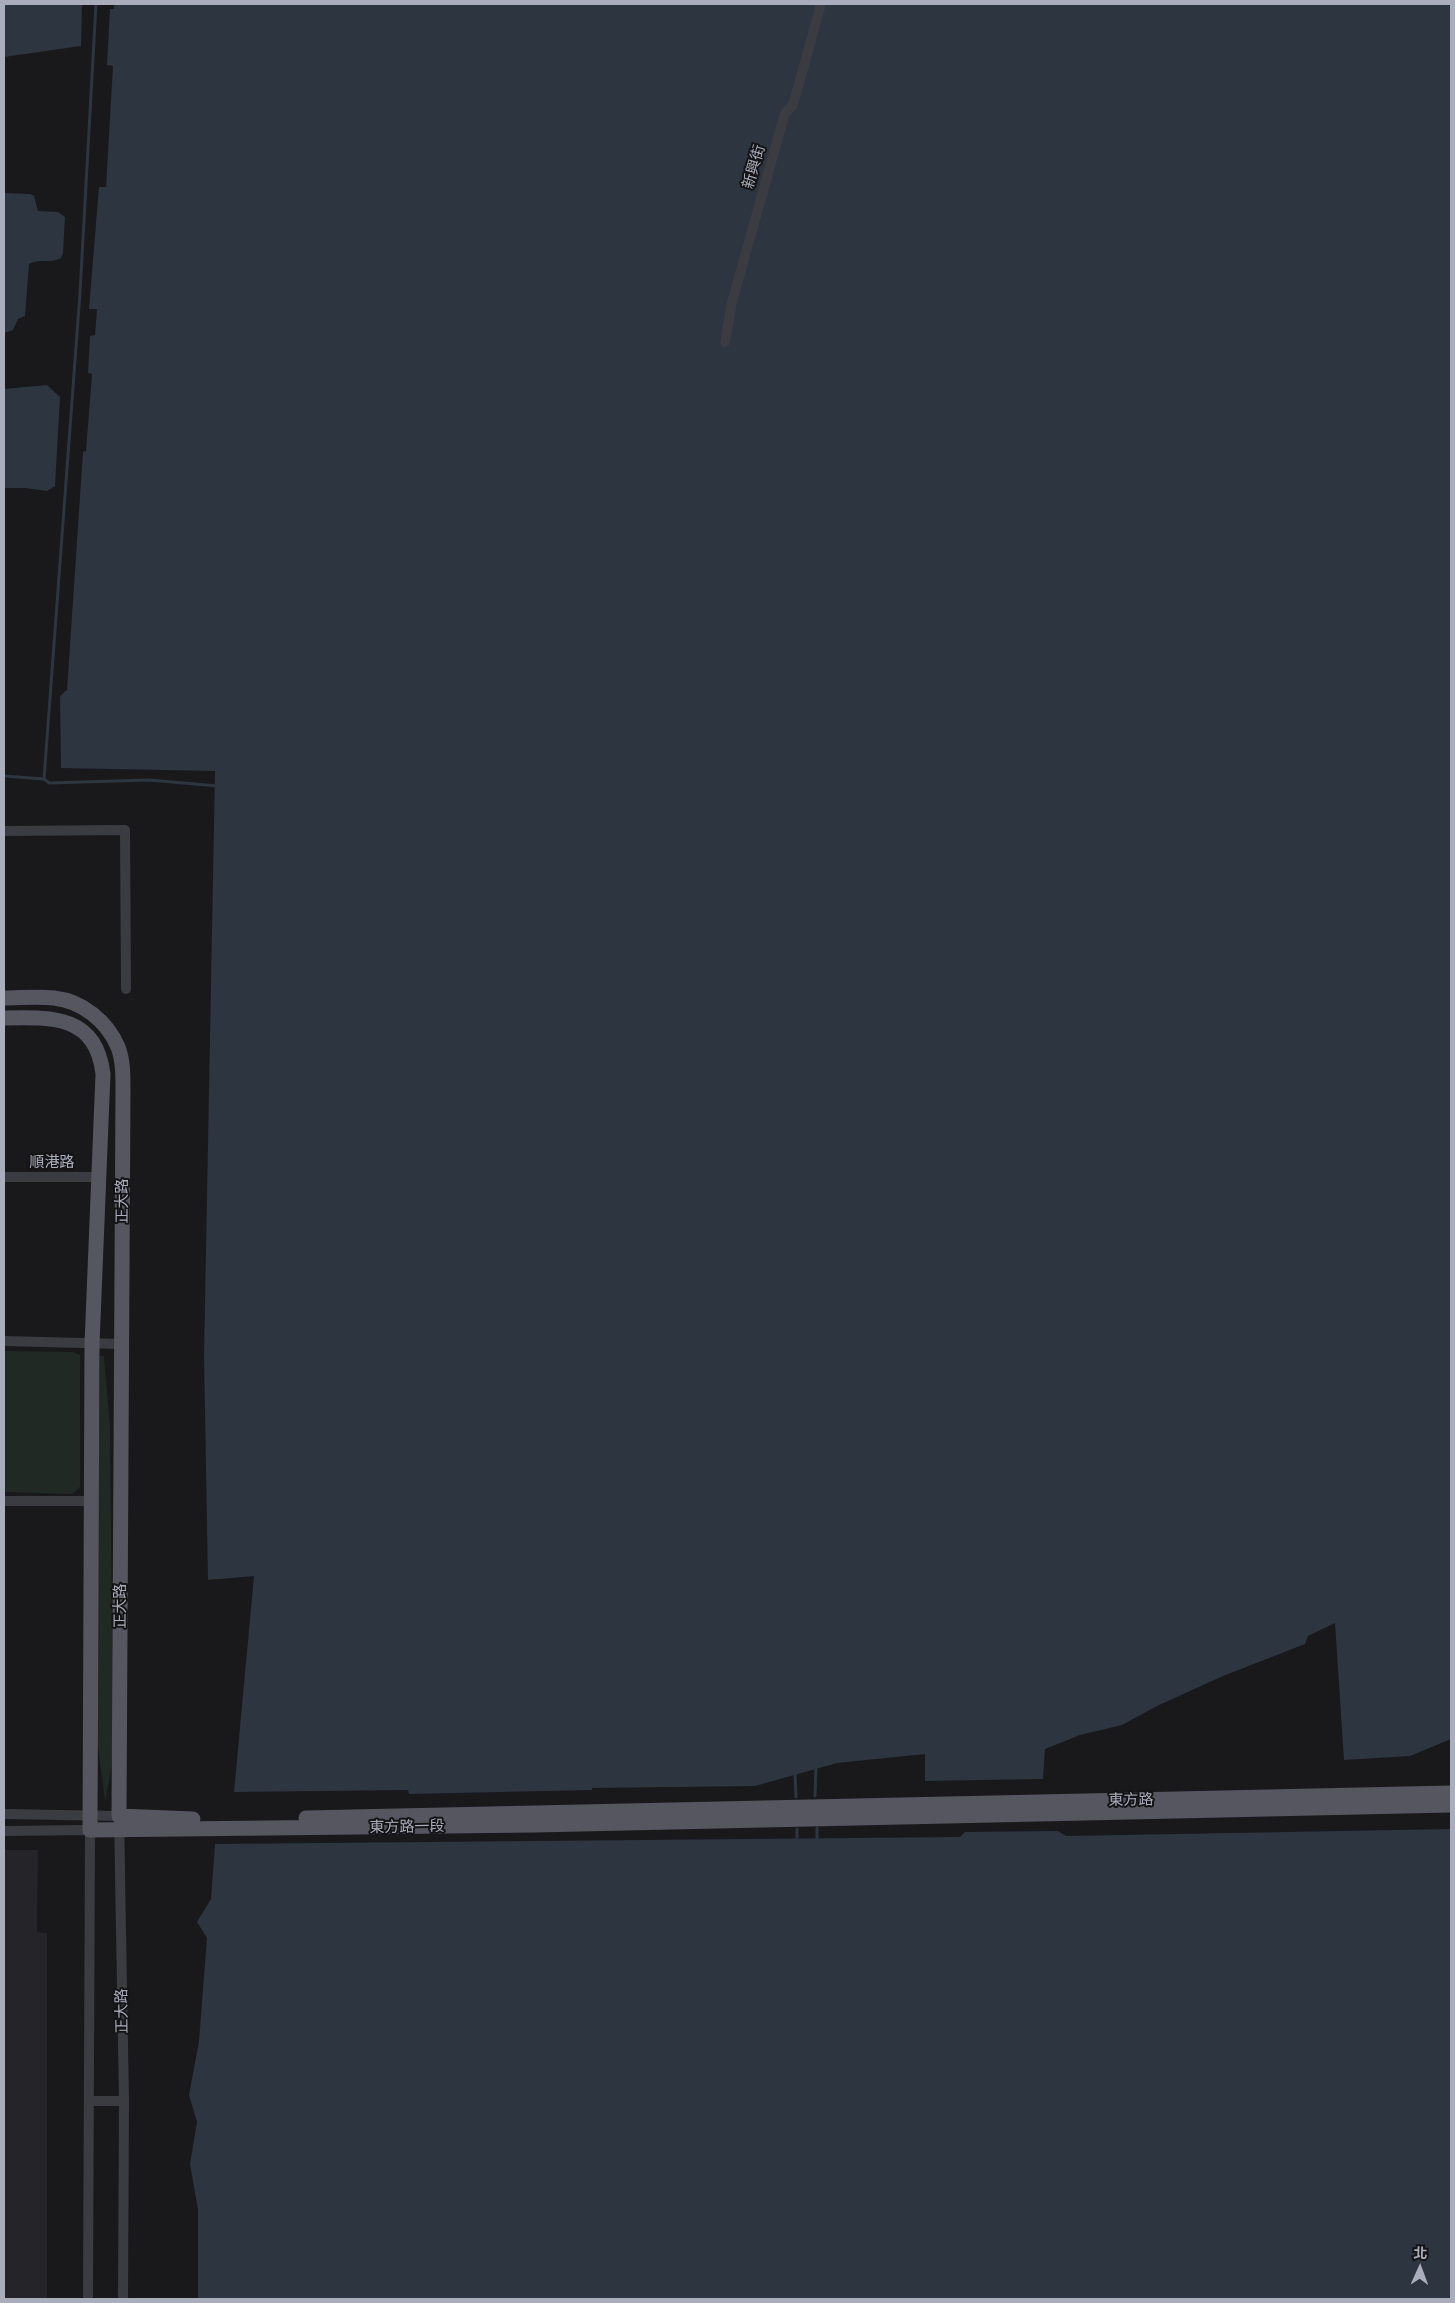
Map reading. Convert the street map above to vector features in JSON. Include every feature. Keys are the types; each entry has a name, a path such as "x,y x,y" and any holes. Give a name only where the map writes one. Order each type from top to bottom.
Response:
{"main road":[{"name":"正大路","path":"4,998 55,998 75,1004 96,1016 109,1031 119,1048 123,1089 119,1822"},
{"name":"正大路","path":"4,1018 62,1021 80,1029 94,1042 100,1056 103,1074 92,1344 90,1830"},
{"name":"東方路","path":"811,1813 1451,1793"},
{"name":"東方路","path":"811,1813 1451,1805"},
{"name":"東方路一段","path":"90,1830 119,1822 197,1819 811,1813"}],"street":[{"name":"新興街","path":"725,342 732,302 782,123 785,113 793,105 821,4"},
{"path":"4,831 125,830 126,989"},
{"name":"順港路","path":"4,1177 99,1177"},
{"path":"4,1341 122,1344"},
{"path":"4,1501 92,1501"},
{"name":"東方路一段","path":"4,1814 90,1815 119,1822"},
{"name":"正大路","path":"119,1822 124,2101 123,2299"},
{"name":"東方路一段","path":"4,1831 90,1830"},
{"name":"正大路","path":"88,2299 90,1830"},
{"path":"89,2101 124,2101"}],"shaded area":[{"path":"4,4 82,4 81,46 4,57"},
{"path":"114,4 1451,4 1451,1739 1410,1756 1344,1760 1335,1623 1308,1636 1305,1644 1223,1676 1157,1706 1122,1725 1080,1735 1045,1749 1043,1779 925,1781 925,1754 837,1763 755,1786 592,1788 592,1790 409,1794 408,1790 234,1792 254,1576 208,1580 204,1356 215,771 61,768 60,696 67,690 83,452 86,451 92,374 88,373 90,336 95,335 97,309 89,309 99,187 106,187 113,66 107,65 110,9 114,9"},
{"path":"4,193 30,194 34,196 38,211 58,212 65,217 63,253 61,258 29,264 25,316 18,319 13,330 4,333"},
{"path":"47,385 60,397 55,486 47,491 4,488 4,389"},
{"path":"4,1351 73,1352 80,1355 80,1487 72,1494 4,1492"},
{"path":"100,1356 104,1356 110,1427 113,1739 111,1771 105,1801 96,1731"},
{"path":"1451,1829 1451,2299 198,2299 198,2210 190,2164 197,2122 189,2095 199,2041 207,1938 197,1922 211,1899 215,1844 960,1837 965,1832 1058,1831 1066,1836"},
{"path":"4,1850 38,1850 37,1932 47,1933 47,2299 4,2299"}],"waterway":[{"path":"44,779 80,293 96,4"},
{"path":"4,776 44,779 49,783 149,780 218,786"},
{"path":"815,1796 816,1765"},
{"path":"795,1771 796,1797"},
{"path":"817,1828 817,1840"},
{"path":"797,1829 797,1841"}]}
